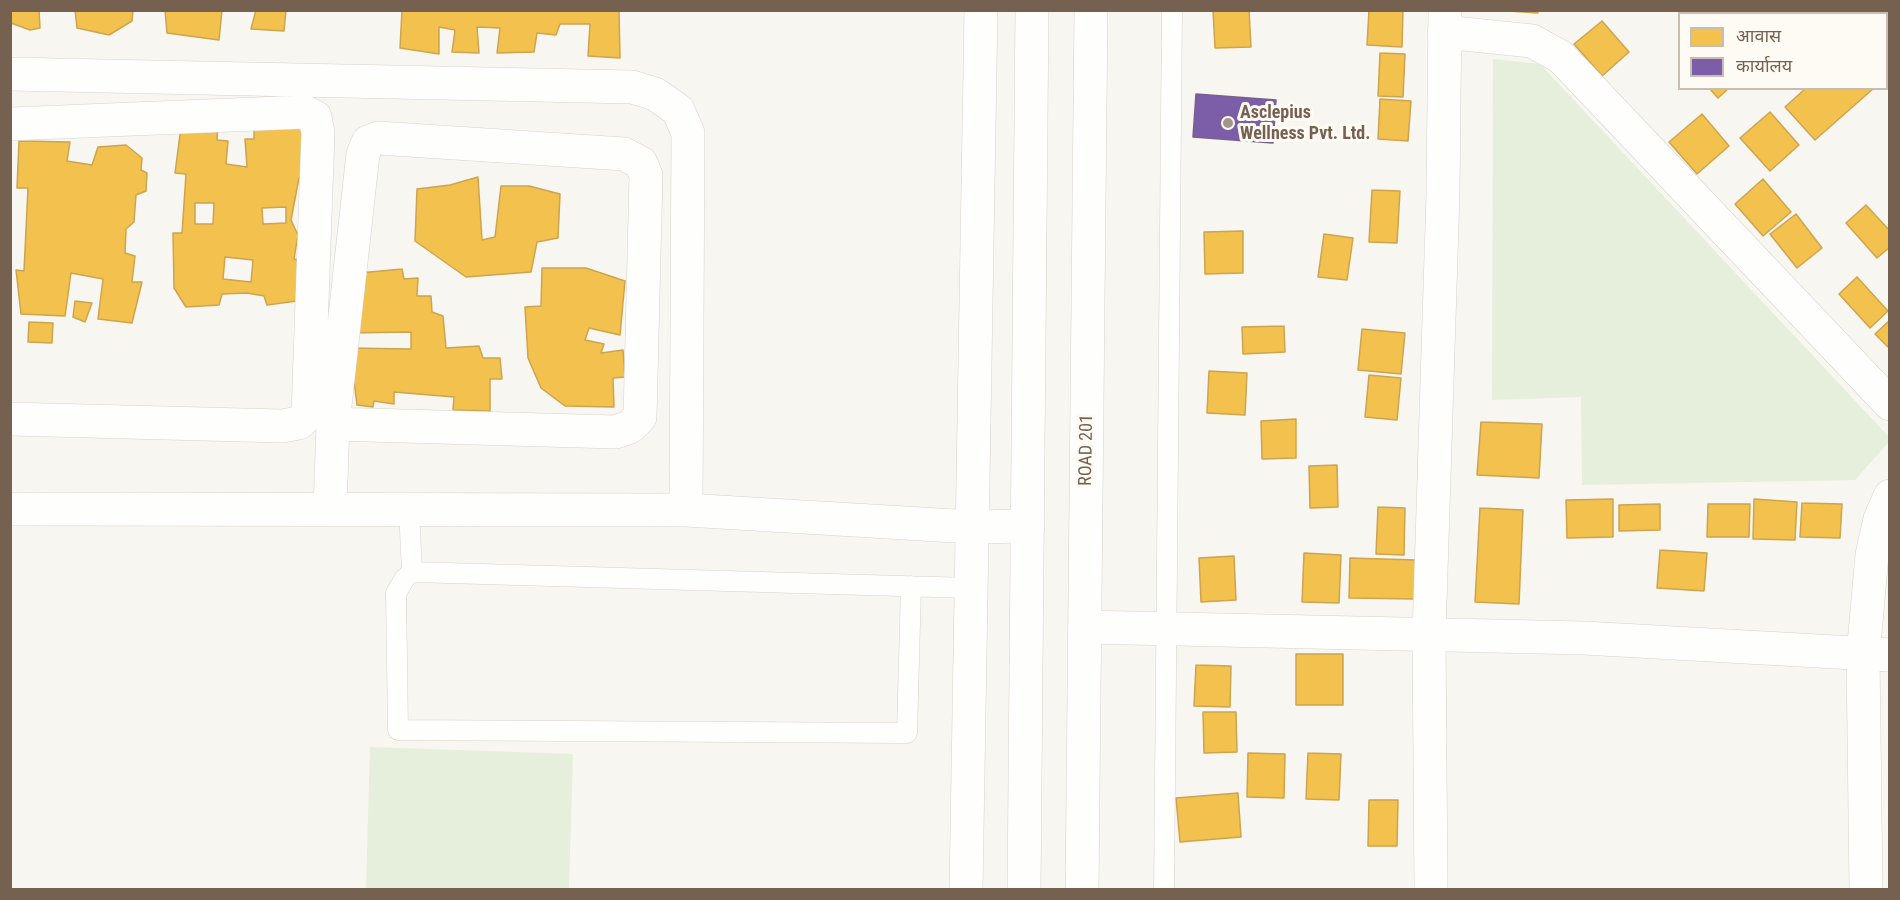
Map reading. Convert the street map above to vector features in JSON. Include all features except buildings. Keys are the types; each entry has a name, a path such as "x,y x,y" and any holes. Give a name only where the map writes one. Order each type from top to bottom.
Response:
{"street":[{"path":"966,890 981,10"},
{"path":"1024,890 1032,10"},
{"name":"ROAD 201","path":"1082,890 1091,10"},
{"path":"1431,890 1429,634 1443,193 1445,21 1532,41 1561,57 1890,404"},
{"path":"10,74 632,87 655,94 678,110 688,133 686,510"},
{"path":"10,124 305,112 315,117 318,133 308,414 299,423 270,425 10,419"},
{"path":"330,509 333,424 363,154 368,142 378,138 624,154 640,163 646,176 640,417 630,427 615,432 333,424"},
{"path":"1866,890 1876,655 1872,555 1880,519 1890,496"},
{"path":"10,509 686,510 972,527 1028,526"},
{"path":"1085,627 1584,638 1876,655"}],"lane":[{"path":"1164,890 1172,10"},
{"path":"409,509 412,572"},
{"path":"911,586 907,733 398,730 396,593 405,578 412,572 911,586 971,588"}],"green space":[{"path":"1493,59 1540,64 1889,437 1889,442 1855,480 1582,485 1581,397 1492,400"},
{"path":"370,747 573,754 569,889 366,889"}],"place":[{"name":"Asclepius Wellness Pvt. Ltd.","path":"1228,123"}]}
